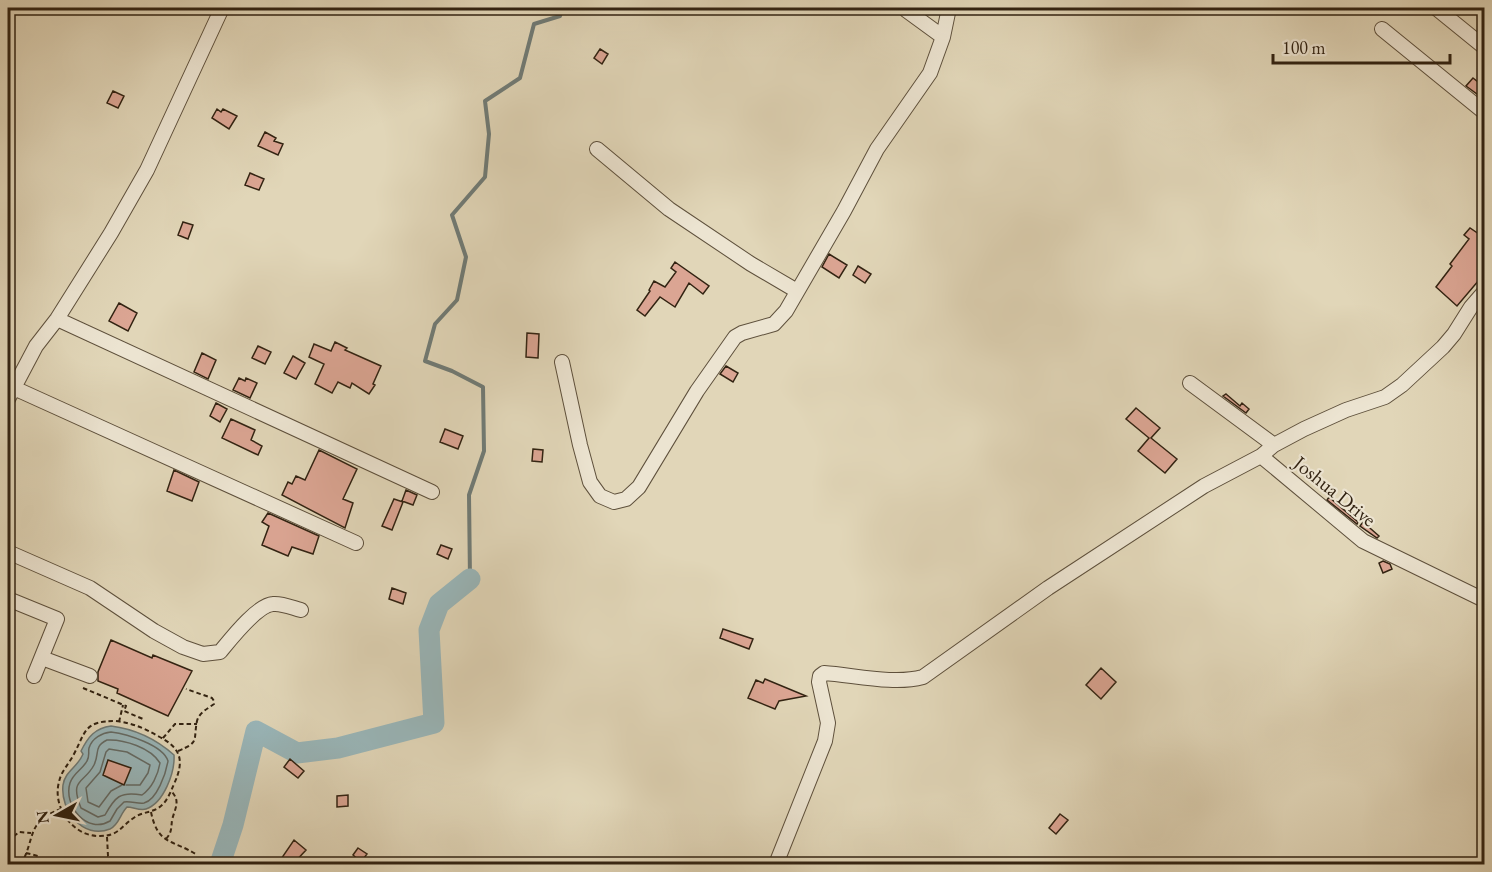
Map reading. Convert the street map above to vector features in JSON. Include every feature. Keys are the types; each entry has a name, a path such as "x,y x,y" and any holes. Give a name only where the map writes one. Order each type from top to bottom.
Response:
{"street":[{"path":"222,8 147,170 111,234 57,319 36,346 11,394 356,543"},
{"path":"562,362 590,482 600,496 606,500 614,502 626,499 639,487 698,391 735,338 742,333 774,324 786,311 844,212 877,149 930,73 944,37 949,8"},
{"path":"1436,8 1485,46"},
{"path":"906,10 944,37"},
{"path":"1382,29 1485,112"},
{"path":"597,148 669,209 751,264 797,291"},
{"path":"776,864 825,741 828,723 820,676 824,673 882,679 915,679 923,676 1102,552 1204,486 1261,456 1274,445 1346,410 1385,397 1402,385 1443,347 1471,307 1485,292"},
{"path":"57,319 432,492"},
{"path":"1190,383 1274,445"},
{"name":"Joshua Drive","path":"1261,456 1363,541 1485,600"},
{"path":"8,552 90,588 154,631 183,647 203,654 220,652 239,630 266,606 274,604 301,610"},
{"path":"8,599 57,619 34,676"},
{"path":"42,658 86,675"}],"path":[{"path":"86,675 78,686 126,706 124,711 143,719"},
{"path":"178,751 194,742 197,720 202,712 214,704 212,698 186,688"},
{"path":"119,722 123,705"},
{"path":"98,722 119,722 142,727 172,744 178,751 179,770 162,806 136,816 117,833 92,835 72,824 61,809 57,791 59,782 81,735 98,722"},
{"path":"163,738 175,724 197,724"},
{"path":"166,839 171,833 177,805 171,791"},
{"path":"21,864 31,833 37,824 61,809"},
{"path":"151,812 158,833 197,855"},
{"path":"8,841 19,832 31,833"},
{"path":"107,835 108,856 114,864"},
{"path":"26,853 38,856"},
{"path":"96,862 105,864 111,861"}],"water":[{"path":"111,726 137,732 160,744 174,755 173,770 163,794 152,806 146,809 127,807 110,829 91,830 82,827 69,813 63,795 63,785 66,776 81,758 83,754 81,751 89,737 96,731"}],"building":[{"path":"600,49 608,54 602,64 594,58"},
{"path":"1473,78 1483,86 1477,94 1466,86"},
{"path":"113,91 124,96 118,108 107,103"},
{"path":"217,109 221,112 223,109 237,116 229,129 212,118"},
{"path":"265,132 276,138 274,141 283,144 278,155 258,146"},
{"path":"250,173 264,179 259,190 245,185"},
{"path":"183,222 193,225 188,239 178,235"},
{"path":"1485,227 1485,273 1457,306 1436,287 1469,239 1464,235 1470,228 1479,234"},
{"path":"829,254 847,265 839,278 822,267"},
{"path":"675,262 709,286 703,294 689,283 675,307 660,297 645,316 637,310 654,281 665,287 676,272 671,268"},
{"path":"858,266 871,274 865,283 853,275"},
{"path":"119,303 137,313 128,331 109,321"},
{"path":"527,333 539,334 538,358 526,357"},
{"path":"335,342 347,348 345,350 381,366 373,384 375,385 369,394 352,383 350,388 338,382 332,393 315,384 324,364 309,357 314,344 331,351"},
{"path":"258,346 271,352 265,364 252,358"},
{"path":"202,353 216,360 208,379 194,372"},
{"path":"293,356 305,363 296,379 284,373"},
{"path":"726,366 738,373 733,382 720,374"},
{"path":"239,378 245,381 246,378 257,383 250,398 233,390"},
{"path":"1226,394 1240,406 1242,403 1249,409 1246,413 1223,396"},
{"path":"216,403 227,409 220,422 210,416"},
{"path":"1136,408 1160,428 1151,438 1177,459 1165,473 1138,451 1149,438 1126,419"},
{"path":"231,419 255,430 251,440 262,446 258,455 222,438"},
{"path":"445,429 463,436 458,449 440,442"},
{"path":"533,449 543,450 542,462 532,461"},
{"path":"319,450 357,469 343,499 353,503 345,528 282,495 288,482 292,484 296,476 305,480"},
{"path":"174,470 199,482 192,501 167,491"},
{"path":"406,490 417,495 413,505 402,501"},
{"path":"1329,497 1358,522 1357,524 1327,500"},
{"path":"394,499 403,502 392,530 382,526"},
{"path":"268,513 319,536 313,554 292,547 288,556 262,545 269,526 262,522"},
{"path":"1363,522 1379,536 1377,538 1360,526"},
{"path":"441,545 452,549 448,559 437,554"},
{"path":"1383,561 1390,564 1392,569 1383,573 1379,563"},
{"path":"392,588 406,593 403,604 389,599"},
{"path":"723,629 753,639 749,649 720,638"},
{"path":"111,640 152,658 153,655 192,671 168,716 117,693 118,689 98,681 98,672"},
{"path":"1101,668 1116,682 1101,699 1086,685"},
{"path":"765,679 806,696 779,701 775,709 748,698 756,680 763,683"},
{"path":"290,759 304,771 298,778 284,767"},
{"path":"108,760 131,768 124,785 103,775"},
{"path":"348,795 348,806 337,807 337,796"},
{"path":"1060,814 1068,820 1056,834 1049,828"},
{"path":"294,840 306,850 293,864 287,864 281,859"},
{"path":"358,848 367,854 361,862 353,855"}],"waterway":[{"path":"470,579 469,495 484,451 483,387 452,371 425,361 435,324 457,300 466,257 452,215 485,177 489,134 485,101 520,78 534,24 560,16 562,8"},
{"path":"220,864 233,825 256,731 297,753 338,748 434,723 429,630 439,604 470,579"}]}
